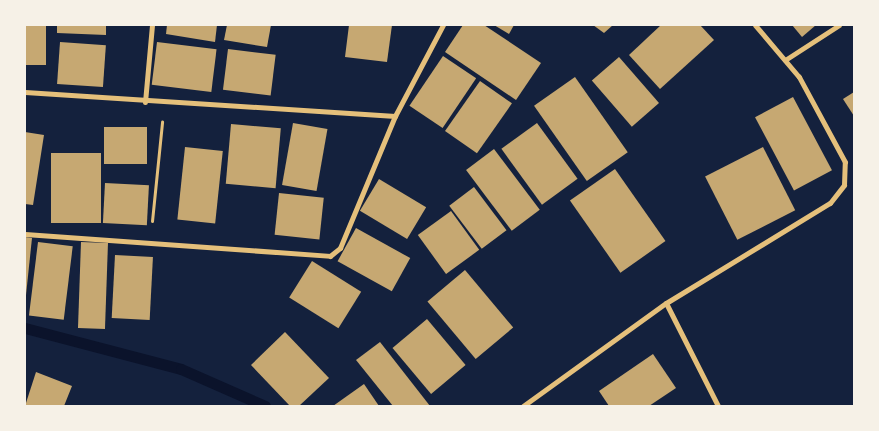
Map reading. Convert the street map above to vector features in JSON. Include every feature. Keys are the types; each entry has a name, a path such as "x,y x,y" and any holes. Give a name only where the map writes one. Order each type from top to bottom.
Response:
{"street":[{"path":"145,102 152,25"},
{"path":"25,234 330,256 340,248 395,116 443,25"},
{"path":"523,406 666,303 830,203 844,185 845,162 785,60 755,25"},
{"path":"785,60 839,25"},
{"path":"25,92 164,104 395,116"},
{"path":"666,303 718,406"}],"path":[{"path":"149,243 164,104"}],"building":[{"path":"25,25 46,25 46,65 25,65"},
{"path":"57,25 106,25 106,35 57,33"},
{"path":"167,25 217,25 215,42 166,34"},
{"path":"227,25 271,25 267,47 224,40"},
{"path":"349,25 392,25 387,62 345,57"},
{"path":"463,25 484,25 541,63 516,100 445,52"},
{"path":"494,25 514,25 509,34"},
{"path":"593,25 613,25 604,33"},
{"path":"661,25 700,25 714,40 660,89 629,55"},
{"path":"792,25 816,25 802,37"},
{"path":"60,42 106,45 103,87 57,84"},
{"path":"157,42 217,49 211,92 152,85"},
{"path":"228,49 276,55 271,96 223,90"},
{"path":"443,56 476,78 443,128 409,106"},
{"path":"619,57 659,103 632,127 592,81"},
{"path":"575,77 628,152 587,181 534,106"},
{"path":"480,81 512,103 477,153 445,131"},
{"path":"854,92 854,116 843,99"},
{"path":"793,97 832,170 794,190 755,117"},
{"path":"293,123 327,129 317,191 282,185"},
{"path":"537,123 578,179 542,205 501,149"},
{"path":"231,124 281,128 276,188 226,184"},
{"path":"104,127 147,127 147,164 104,164"},
{"path":"25,132 44,135 33,205 25,204"},
{"path":"185,147 223,151 215,224 177,220"},
{"path":"763,147 795,210 737,240 705,177"},
{"path":"494,149 540,210 512,231 466,170"},
{"path":"51,153 101,153 101,223 51,223"},
{"path":"615,169 665,241 620,273 570,201"},
{"path":"379,179 426,207 407,239 360,211"},
{"path":"105,183 149,185 147,225 103,223"},
{"path":"474,187 506,230 482,249 449,206"},
{"path":"279,193 324,198 319,239 275,235"},
{"path":"451,211 479,250 446,274 418,235"},
{"path":"356,228 410,258 392,291 338,261"},
{"path":"25,237 32,238 26,295 25,295"},
{"path":"38,242 73,246 64,320 29,315"},
{"path":"81,242 108,243 105,329 78,328"},
{"path":"115,255 153,257 150,320 112,318"},
{"path":"312,261 361,292 338,328 289,297"},
{"path":"465,270 513,327 476,359 427,301"},
{"path":"427,319 466,365 431,394 393,348"},
{"path":"285,332 329,378 299,406 290,406 251,365"},
{"path":"380,342 430,406 393,406 356,360"},
{"path":"653,354 676,388 649,406 609,406 599,391"},
{"path":"36,372 72,386 64,406 25,406"},
{"path":"364,384 379,406 333,406"}],"waterway":[{"path":"25,328 181,369 265,406"}]}
